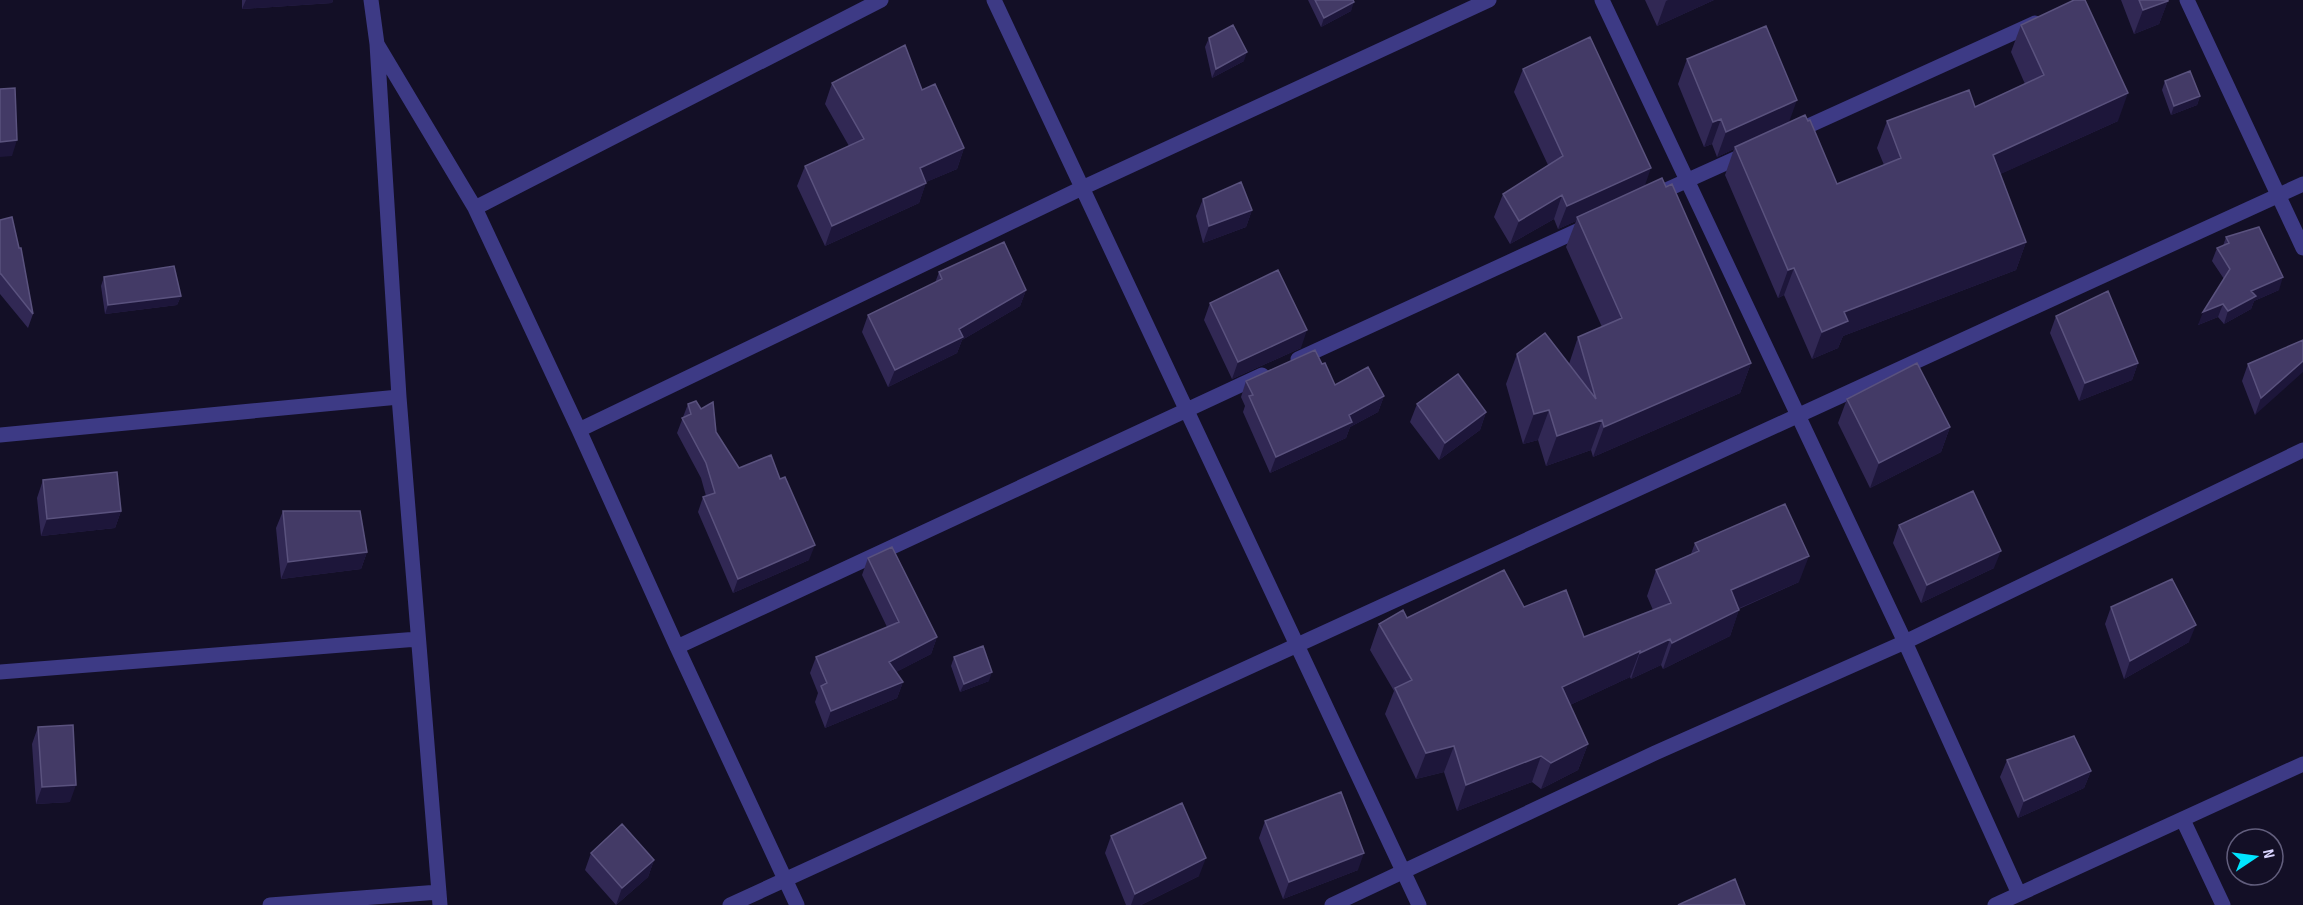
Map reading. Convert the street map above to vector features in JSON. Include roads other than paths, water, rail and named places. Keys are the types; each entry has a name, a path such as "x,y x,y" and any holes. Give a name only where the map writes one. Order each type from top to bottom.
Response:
{"street":[{"path":"270,905 439,898 399,397 377,44 371,0"},
{"path":"475,208 881,0"},
{"path":"994,0 1419,905"},
{"path":"579,430 1082,188 1489,0"},
{"path":"1602,0 1905,642 2019,894"},
{"path":"2187,0 2303,248"},
{"path":"1785,136 2044,20"},
{"path":"377,44 475,208 797,905"},
{"path":"1644,200 1763,146"},
{"path":"730,905 2303,183"},
{"path":"677,647 1600,220"},
{"path":"0,435 399,397"},
{"path":"1332,905 1655,753 1905,642 2303,450"},
{"path":"0,672 418,639"},
{"path":"1995,905 2303,764"},
{"path":"2183,820 2223,905"}]}
